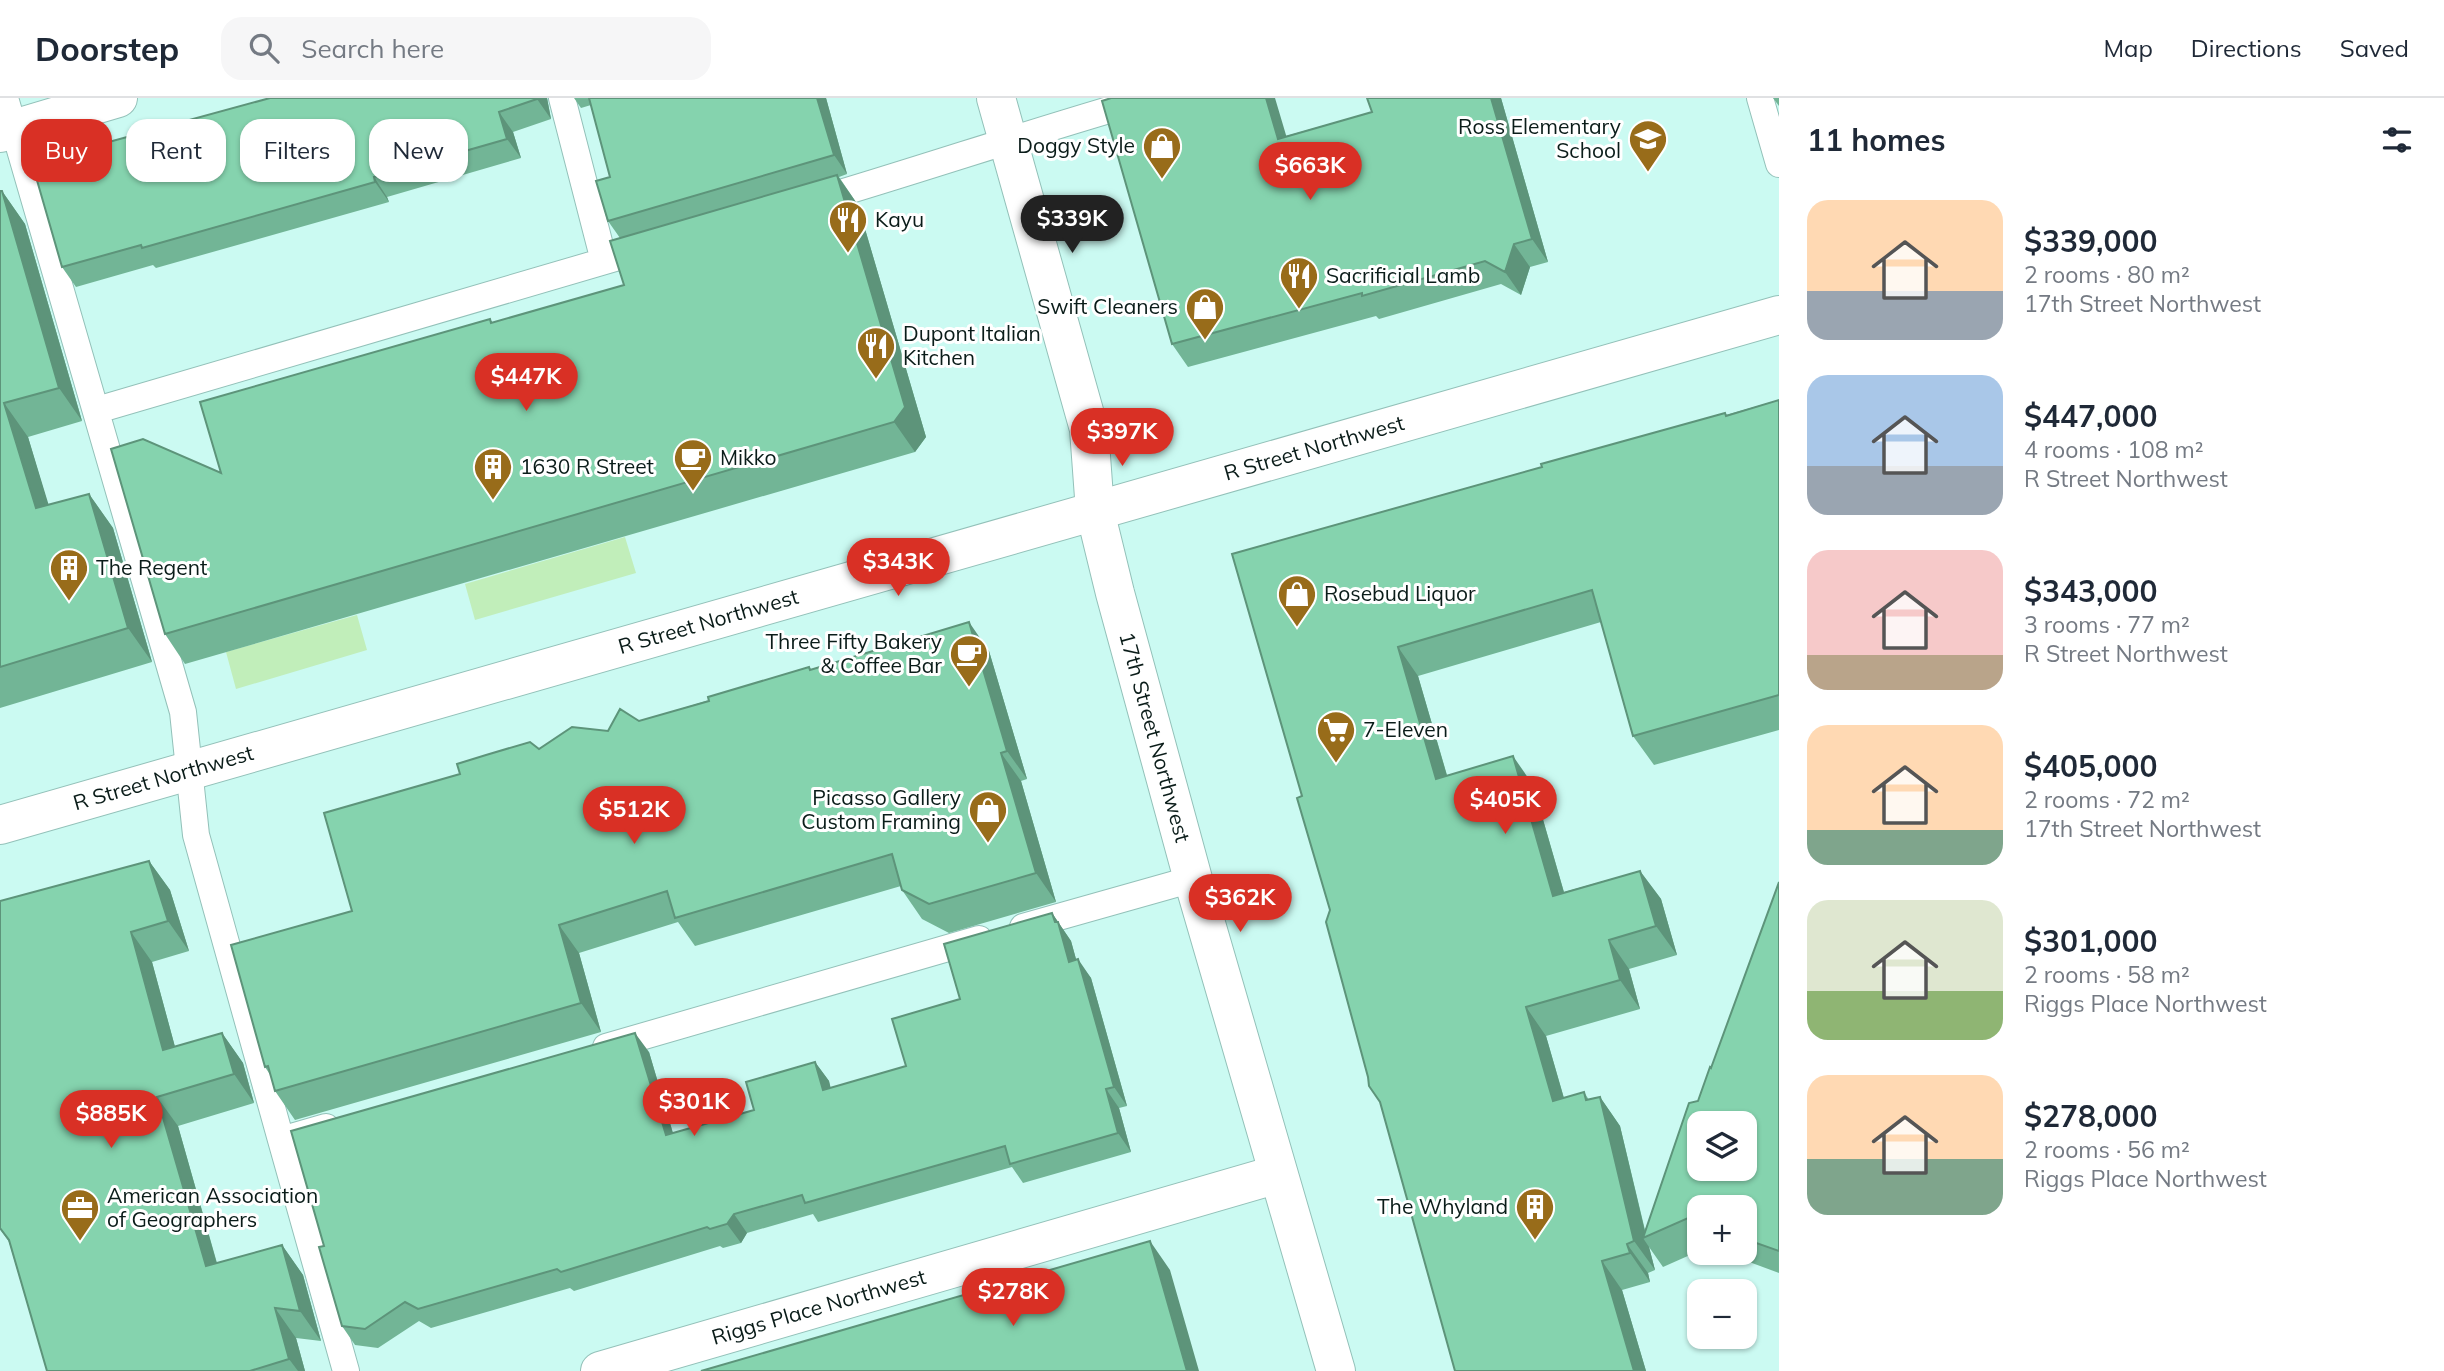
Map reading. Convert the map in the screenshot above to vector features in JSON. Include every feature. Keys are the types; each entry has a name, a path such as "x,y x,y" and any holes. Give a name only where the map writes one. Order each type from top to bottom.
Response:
{"main road":[{"path":"6,120 118,98"},
{"name":"17th Street Northwest","path":"996,98 1089,429 1095,511 1193,879 1336,1371"},
{"name":"R Street Northwest","path":"0,825 1779,316"},
{"name":"Riggs Place Northwest","path":"600,1371 1278,1174"}],"lane":[{"path":"562,98 604,261"},
{"path":"789,208 1150,98"},
{"path":"1760,98 1779,164"},
{"path":"6,120 97,410 183,712 196,835 346,1371"},
{"path":"97,410 670,242"},
{"path":"587,1052 1193,879"},
{"path":"281,1140 348,1121"}],"green space":[{"path":"625,537 636,573 475,620 465,584"},
{"path":"357,615 367,650 236,689 226,652"}],"building":[{"path":"270,98 537,98 499,112 507,139 468,150 468,119 369,119 369,182 375,182 142,248 141,245 62,267 37,182 112,182 112,141 126,137 126,182 226,182 226,119 193,119"},
{"path":"589,98 817,98 834,155 608,221 596,181 610,177"},
{"path":"1111,98 1266,98 1278,139 1372,112 1367,98 1491,98 1532,239 1514,244 1505,272 1485,261 1362,296 1362,293 1172,344 1102,101"},
{"path":"837,175 905,407 894,422 165,634 111,449 143,439 221,473 200,402 490,319 491,323 624,285 610,241"},
{"path":"0,191 59,388 4,403 36,508 89,494 128,628 0,667"},
{"path":"1779,400 1779,695 1633,736 1592,590 1398,647 1436,779 1513,756 1553,896 1640,871 1656,926 1609,940 1620,980 1526,1007 1553,1101 1584,1092 1586,1100 1600,1097 1634,1241 1627,1244 1630,1253 1602,1261 1634,1371 1455,1371 1380,1102 1369,1086 1326,922 1330,910 1297,798 1302,796 1232,554 1542,467 1541,464"},
{"path":"969,622 1007,751 1001,753 1036,873 929,904 902,890 892,854 675,918 667,891 559,925 581,1003 275,1091 268,1066 265,1067 231,945 352,911 324,813 460,774 457,764 486,755 530,742 539,749 572,727 608,731 620,709 639,721 709,701 708,697 809,667 810,670"},
{"path":"149,861 168,921 131,932 163,1050 222,1033 234,1074 157,1097 206,1266 282,1245 300,1311 275,1308 289,1359 250,1371 47,1371 9,1240 0,1228 0,901"},
{"path":"1779,882 1779,1251 1757,1243 1757,1195 1687,1195 1687,1218 1643,1238 1689,1103 1698,1101"},
{"path":"1052,913 1055,922 1058,922 1069,962 1078,959 1114,1087 1106,1089 1118,1133 1010,1164 1005,1146 805,1203 802,1195 734,1214 727,1224 710,1229 707,1227 561,1272 557,1269 418,1309 405,1302 365,1329 342,1326 319,1247 324,1246 291,1131 635,1033 666,1135 754,1110 746,1082 815,1062 823,1090 906,1066 892,1019 960,999 944,944"},
{"path":"1150,1241 1187,1371 701,1371"}],"place":[{"name":"Ross Elementary School","path":"1648,173"},
{"name":"Doggy Style","path":"1162,180"},
{"name":"Kayu","path":"848,254"},
{"name":"Sacrificial Lamb","path":"1299,310"},
{"name":"Swift Cleaners","path":"1205,341"},
{"name":"Dupont Italian Kitchen","path":"876,380"},
{"name":"Mikko","path":"693,492"},
{"name":"1630 R Street","path":"493,501"},
{"name":"The Regent","path":"69,602"},
{"name":"Rosebud Liquor","path":"1297,628"},
{"name":"Three Fifty Bakery & Coffee Bar","path":"969,688"},
{"name":"7-Eleven","path":"1336,764"},
{"name":"Picasso Gallery Custom Framing","path":"988,844"},
{"name":"The Whyland","path":"1535,1241"},
{"name":"American Association of Geographers","path":"80,1242"}]}
